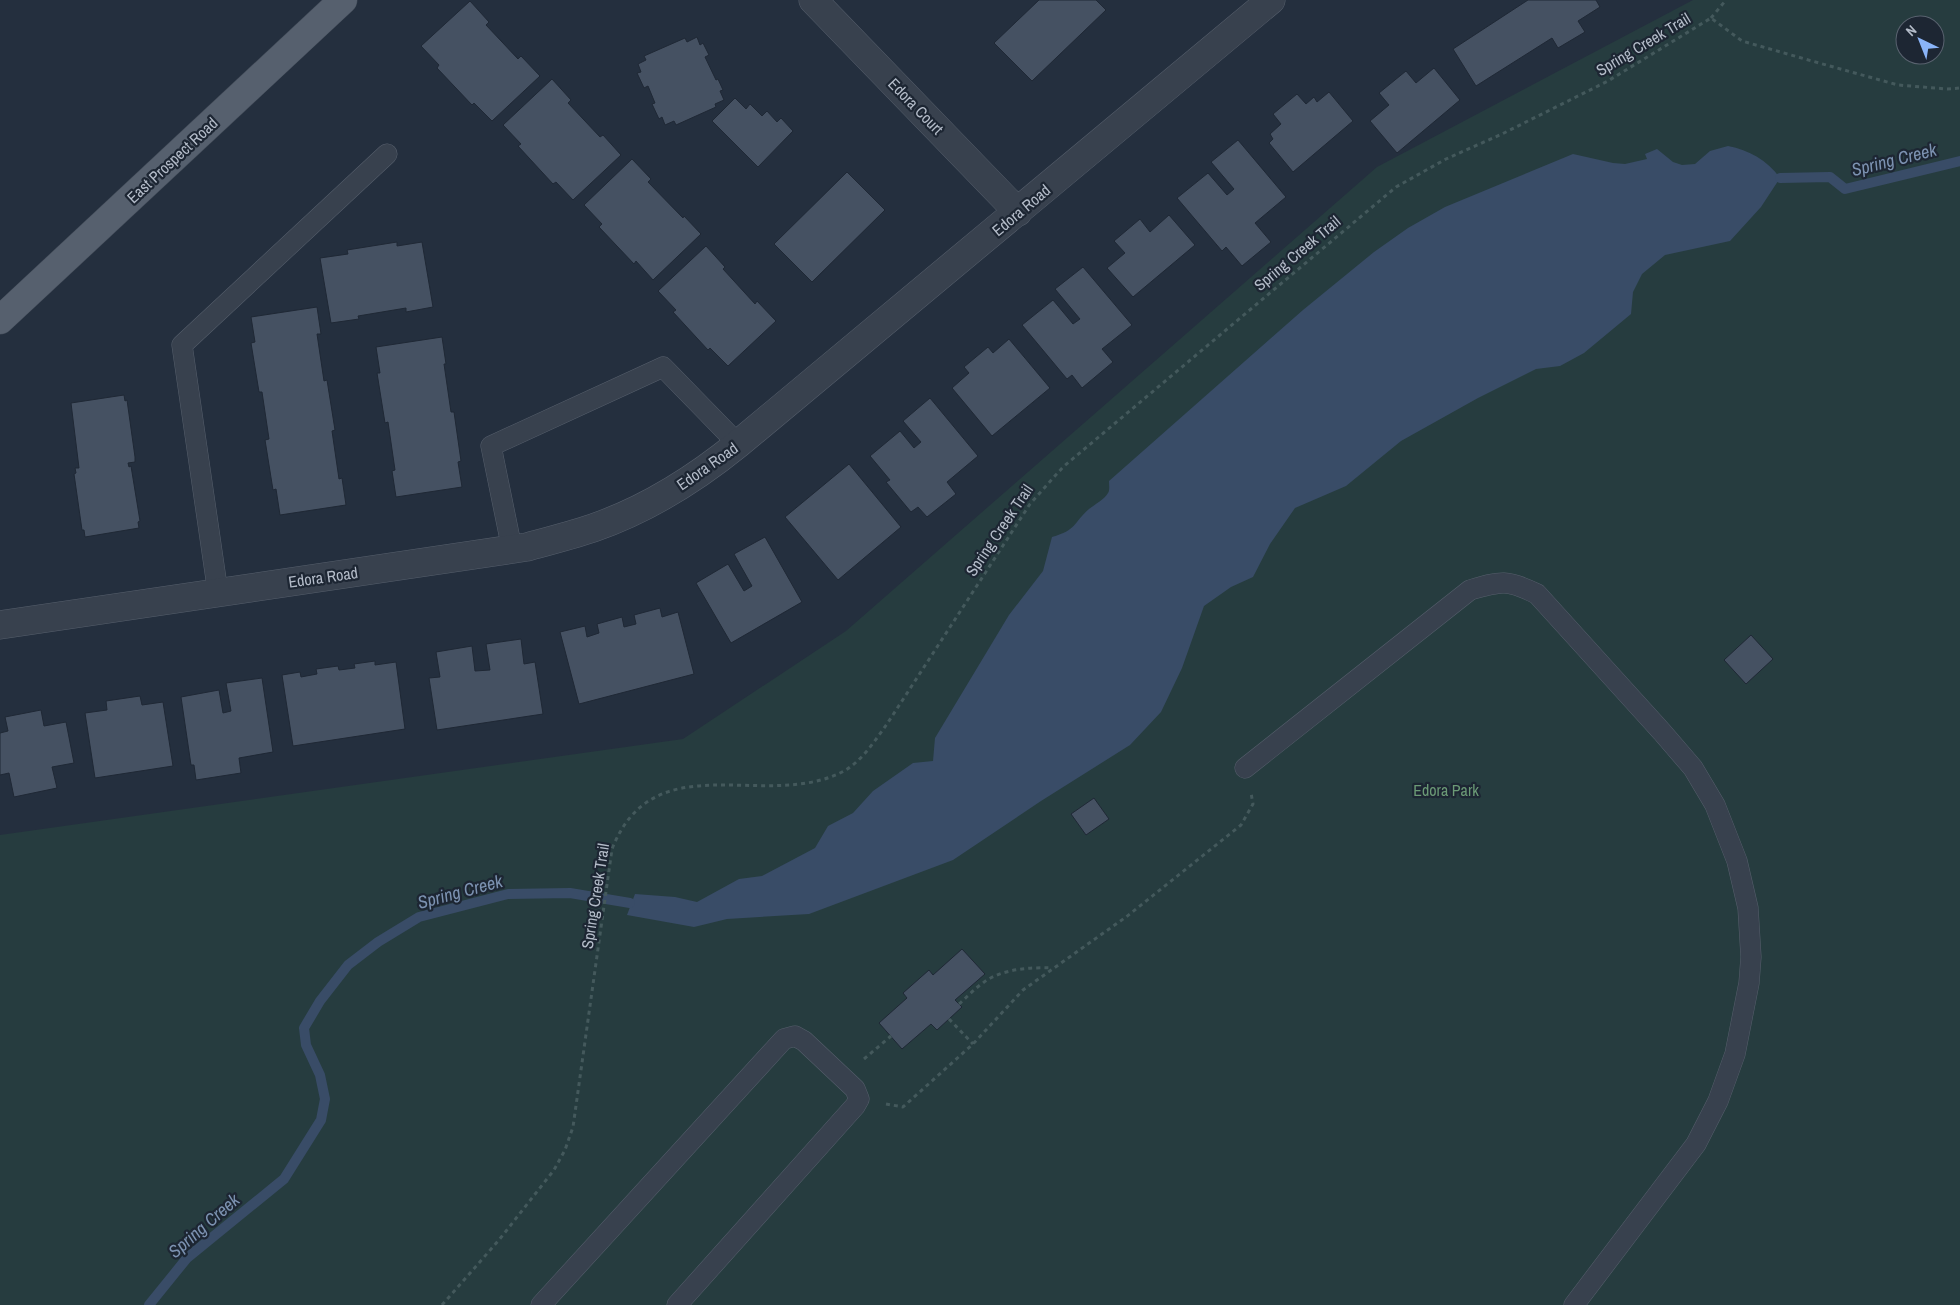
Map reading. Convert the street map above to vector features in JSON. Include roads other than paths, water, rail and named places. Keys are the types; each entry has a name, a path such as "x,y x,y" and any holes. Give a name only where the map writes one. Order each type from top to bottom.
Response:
{"main road":[{"name":"East Prospect Road","path":"0,320 336,2"}],"street":[{"name":"Edora Court","path":"813,0 1018,212"},
{"name":"Edora Road","path":"0,625 527,547 594,528 658,499 710,467 1271,0"}],"lane":[{"path":"218,593 182,345 386,154"},
{"path":"512,549 491,446 663,367 738,444"},
{"path":"1244,768 1470,590 1494,583 1516,584 1537,594 1693,768 1715,805 1736,861 1748,908 1751,957 1749,983 1735,1054 1718,1101 1696,1144 1574,1305"},
{"path":"541,1305 784,1039 795,1036 804,1041 855,1089 859,1099 849,1113 677,1305"}],"water":[{"path":"1728,146 1743,150 1757,157 1780,178 1761,207 1730,241 1665,255 1642,274 1633,292 1631,314 1584,353 1560,366 1536,369 1478,398 1401,441 1346,486 1295,508 1270,544 1253,577 1231,587 1204,606 1182,668 1161,712 1130,745 1041,801 953,860 809,914 727,919 694,927 627,915 635,894 675,897 697,902 739,879 762,876 815,848 828,826 853,813 873,791 913,763 933,761 935,738 1009,615 1043,571 1052,537 1066,532 1074,526 1089,509 1106,495 1109,490 1109,481 1303,310 1374,252 1408,228 1445,207 1573,154 1625,164 1647,159 1645,154 1657,149 1673,162 1682,165 1695,164 1710,151"}],"waterway":[{"name":"Spring Creek","path":"1780,178 1830,177 1845,189 1960,161"},
{"name":"Spring Creek","path":"149,1305 187,1258 284,1179 321,1120 325,1099 320,1075 306,1045 304,1028 320,1001 348,965 378,942 419,917 508,894 570,893 630,903"}],"park label":[{"name":"Edora Park","path":"1446,790"}]}
